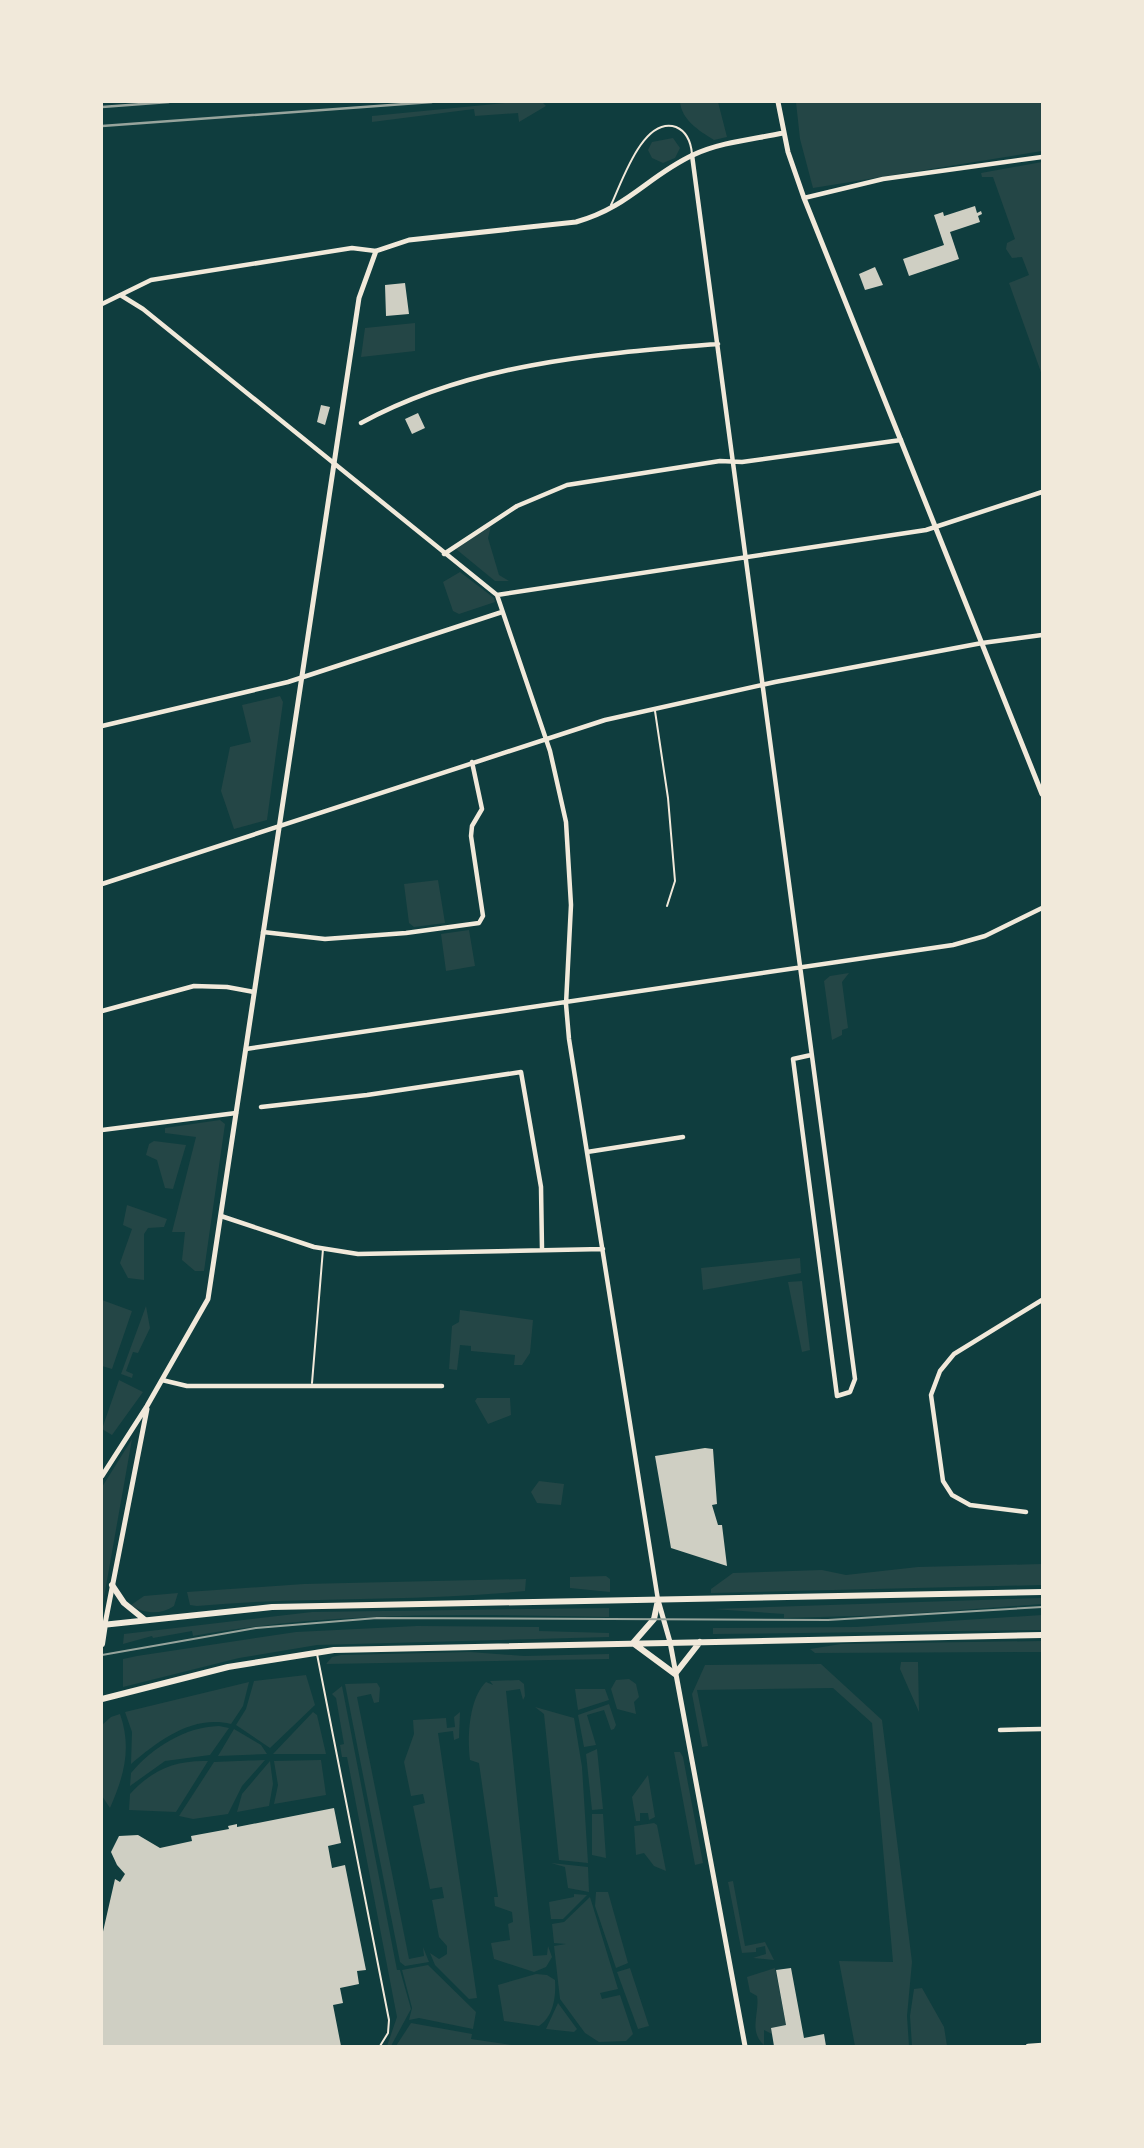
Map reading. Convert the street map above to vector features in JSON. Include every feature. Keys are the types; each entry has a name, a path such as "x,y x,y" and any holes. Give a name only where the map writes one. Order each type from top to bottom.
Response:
{"main road":[{"path":"112,1585 124,1603 145,1620"},
{"path":"102,1644 103,1624 272,1607 1042,1592"},
{"path":"634,1643 654,1619 658,1600"},
{"path":"102,1699 228,1667 317,1651 374,1647 1042,1635"},
{"path":"634,1643 675,1674 699,1642"}],"street":[{"path":"778,102 783,133 804,198 1042,794"},
{"path":"102,304 151,280 352,248 376,251 409,240 576,222 608,211 692,155 783,133"},
{"path":"692,155 855,1379 850,1392 837,1395 793,1059 811,1055"},
{"path":"804,198 883,179 1042,156"},
{"path":"102,1476 148,1406 208,1298 359,298 376,251"},
{"path":"122,296 143,309 497,595 546,739 566,822 571,905 566,1004 587,1152 658,1600 670,1642 744,2046"},
{"path":"361,423 424,392 475,377 566,359 718,344"},
{"path":"444,554 517,506 567,485 901,440"},
{"path":"497,595 936,528 1042,492"},
{"path":"102,726 300,678 502,611"},
{"path":"102,884 606,720 982,643 1042,635"},
{"path":"263,932 324,939 406,933 479,923 483,916 471,836 472,826 482,809 472,762"},
{"path":"246,1049 953,945 985,936 1042,908"},
{"path":"102,1011 194,986 219,986 254,992"},
{"path":"261,1107 355,1097 521,1072 541,1187 542,1248"},
{"path":"102,1130 236,1113"},
{"path":"587,1152 682,1137"},
{"path":"221,1216 323,1248 358,1254 542,1248 603,1249"},
{"path":"1026,1511 970,1506 952,1495 943,1481 931,1395 940,1371 954,1354 1042,1300"},
{"path":"162,1380 176,1385 442,1386"},
{"path":"103,1624 148,1406"},
{"path":"1000,1730 1042,1729"},
{"path":"1028,2046 1042,2046"}],"lane":[{"path":"608,211 639,148 651,130 665,126 682,130 690,140 692,155"},
{"path":"654,710 668,798 675,881 667,906"},
{"path":"312,1386 323,1248"},
{"path":"317,1651 389,2020 387,2033 380,2046"}],"shaded area":[{"path":"514,102 542,102 546,106 519,122 518,113 475,116 474,109 372,122 372,116"},
{"path":"680,102 718,102 727,137 714,140 697,128 687,119"},
{"path":"796,102 1042,102 1042,151 813,188 800,139"},
{"path":"673,138 680,148 675,158 663,163 652,158 648,150 652,142"},
{"path":"1042,162 1042,375 1009,283 1029,275 1022,257 1012,258 1006,249 1007,243 1015,239 993,177 982,177 981,173"},
{"path":"415,323 415,351 361,357 365,328"},
{"path":"491,526 488,538 499,575 509,581 495,581 456,549"},
{"path":"460,572 494,598 495,602 459,614 453,611 443,582"},
{"path":"280,696 283,702 267,820 234,829 221,791 230,747 251,742 242,705"},
{"path":"438,880 445,923 414,927 409,923 404,884"},
{"path":"469,930 475,966 446,971 441,934"},
{"path":"849,973 842,982 848,1028 832,1040 824,981 830,976"},
{"path":"220,1120 225,1124 204,1271 195,1271 182,1260 185,1232 172,1232 196,1137 165,1133 165,1128"},
{"path":"154,1141 186,1145 173,1189 165,1188 157,1160 146,1155 149,1144"},
{"path":"127,1205 167,1219 164,1227 148,1228 144,1234 144,1280 128,1278 120,1263 132,1229 123,1225"},
{"path":"800,1258 801,1273 703,1290 701,1268"},
{"path":"802,1281 810,1350 802,1352 788,1282"},
{"path":"102,1300 132,1311 112,1369 102,1366"},
{"path":"146,1306 150,1328 138,1353 133,1352 126,1371 133,1374 132,1378 121,1374"},
{"path":"460,1310 533,1320 530,1353 522,1365 514,1365 515,1355 471,1351 471,1346 460,1345 457,1370 449,1369 452,1326 459,1322"},
{"path":"119,1380 143,1392 112,1435 102,1429"},
{"path":"477,1398 510,1398 511,1415 488,1424 475,1401"},
{"path":"132,1439 103,1603 102,1603 102,1487"},
{"path":"539,1481 564,1484 561,1505 537,1503 531,1492"},
{"path":"1042,1564 1042,1585 711,1593 711,1589 733,1573 822,1570 846,1575 918,1567"},
{"path":"606,1576 610,1579 610,1592 570,1588 570,1577"},
{"path":"526,1579 525,1591 444,1597 197,1606 190,1605 187,1592 304,1584"},
{"path":"178,1593 174,1606 164,1611 147,1612 131,1605 144,1596"},
{"path":"1042,1598 1042,1604 892,1615 784,1618 784,1614 713,1609"},
{"path":"609,1608 609,1617 453,1615 349,1618 193,1636 192,1631 153,1638 152,1636 123,1644 124,1634 312,1612"},
{"path":"1042,1615 1042,1630 713,1634 713,1628 856,1627"},
{"path":"417,1626 539,1627 539,1631 609,1633 609,1637 317,1645 239,1658 123,1687 123,1659 137,1656 296,1632"},
{"path":"1042,1641 1042,1652 815,1653 810,1649 841,1644"},
{"path":"470,1652 524,1656 609,1654 609,1659 326,1664 332,1657 341,1655"},
{"path":"901,1662 918,1662 919,1712 900,1669"},
{"path":"821,1664 882,1720 912,1962 907,2016 909,2046 855,2046 839,1961 893,1962 872,1723 833,1688 697,1690 708,1746 702,1747 692,1694 705,1665"},
{"path":"306,1675 315,1705 270,1748 236,1725 246,1709 254,1681"},
{"path":"629,1679 636,1684 639,1697 634,1702 636,1714 617,1709 611,1689 616,1680"},
{"path":"519,1680 524,1684 523,1700 520,1689 506,1691 533,1956 547,1955 548,1946 552,1957 546,1967 534,1972 494,1959 491,1943 510,1940 508,1924 513,1922 512,1912 495,1906 494,1897 498,1897 479,1763 470,1760 469,1751 469,1730 476,1698 486,1682 493,1685 490,1681"},
{"path":"249,1682 243,1706 231,1724 217,1722 190,1726 165,1738 131,1764 132,1732 125,1712"},
{"path":"377,1683 380,1688 379,1702 374,1703 371,1694 357,1697 409,1959 424,1956 423,1947 429,1962 405,1966 400,1962 345,1684"},
{"path":"342,1686 397,1970 400,1970 411,2009 391,2046 387,2046 397,2017 347,1757 342,1757 340,1745 344,1744 336,1698 332,1694"},
{"path":"575,1689 605,1689 609,1700 578,1710"},
{"path":"609,1704 616,1725 614,1729 611,1730 604,1710 587,1715 596,1745 584,1747 578,1715"},
{"path":"535,1707 574,1718 582,1767 588,1863 559,1860 544,1714"},
{"path":"313,1712 317,1715 326,1754 273,1754"},
{"path":"460,1712 459,1738 454,1740 453,1731 438,1733 477,1998 469,1999 435,1965 430,1953 439,1959 447,1954 447,1946 439,1937 432,1900 444,1898 442,1887 430,1889 413,1806 425,1803 423,1794 411,1796 404,1762 414,1734 413,1720 446,1718 447,1728 455,1727 454,1717"},
{"path":"120,1714 124,1726 125,1762 110,1808 102,1796 102,1725 111,1717"},
{"path":"219,1726 229,1728 210,1755 165,1761 130,1786 131,1773 149,1755 170,1740 194,1730"},
{"path":"234,1729 261,1745 267,1754 218,1756"},
{"path":"597,1749 603,1809 592,1810 586,1754"},
{"path":"674,1752 680,1752 683,1757 703,1863 695,1865"},
{"path":"265,1760 242,1786 228,1814 193,1819 179,1816 214,1762"},
{"path":"321,1760 326,1795 274,1804 278,1785 274,1761"},
{"path":"208,1761 176,1812 129,1810 130,1794 156,1773 185,1762"},
{"path":"270,1761 273,1784 269,1806 237,1812 242,1794"},
{"path":"648,1775 655,1817 649,1820 648,1813 640,1813 640,1821 636,1821 632,1797"},
{"path":"592,1814 603,1814 606,1858 592,1855"},
{"path":"654,1823 657,1825 666,1871 654,1866 644,1853 636,1855 634,1826"},
{"path":"551,1863 588,1867 589,1892 568,1888 565,1867"},
{"path":"733,1881 745,1946 765,1942 774,1960 753,1958 766,1954 765,1946 756,1948 756,1952 742,1953 728,1882"},
{"path":"596,1892 608,1892 628,1963 616,1968 595,1906"},
{"path":"574,1894 587,1895 563,1919 551,1919 549,1902 574,1897"},
{"path":"590,1897 618,1989 600,1993 602,1999 620,1995 633,2034 626,2041 599,2042 585,2033 560,1999 554,1946 566,1944 554,1943 552,1924 564,1922"},
{"path":"428,1965 476,2012 473,2029 419,2018 409,2020 412,2008 402,1970"},
{"path":"630,1968 649,2026 638,2029 617,1972"},
{"path":"775,1968 786,2025 771,2028 772,2034 764,2030 764,2045 759,2040 756,2028 757,1996 750,1992 747,1977"},
{"path":"536,1974 547,1975 555,1980 554,1999 548,2017 539,2026 504,2021 498,1985"},
{"path":"922,1988 944,2027 947,2046 912,2046 910,2016 914,1989"},
{"path":"558,2003 577,2029 574,2032 546,2029"},
{"path":"411,2023 472,2034 471,2039 518,2046 396,2046"}],"building":[{"path":"975,206 977,213 981,211 982,214 978,216 980,222 950,232 959,259 909,276 903,259 944,245 934,215 943,212 944,216"},
{"path":"875,267 883,285 865,290 859,274"},
{"path":"405,283 409,314 386,316 385,285"},
{"path":"321,405 330,407 325,425 317,422"},
{"path":"418,413 425,428 412,434 405,419"},
{"path":"713,1449 717,1504 712,1505 718,1525 722,1525 727,1566 671,1548 655,1456"},
{"path":"334,1808 341,1843 328,1846 332,1868 345,1865 366,1970 357,1971 359,1984 340,1988 343,2003 333,2005 341,2046 102,2046 102,1936 115,1879 120,1882 125,1874 111,1852 119,1836 138,1835 160,1848 192,1841 191,1836 229,1829 228,1826 237,1824 237,1827"},
{"path":"791,1968 804,2038 824,2034 826,2046 774,2046 771,2028 786,2025 776,1970"}],"tram line":[{"path":"102,1655 256,1628 377,1618 828,1620 1042,1607"}],"railway":[{"path":"102,107 169,102"},
{"path":"102,126 432,102"}]}
